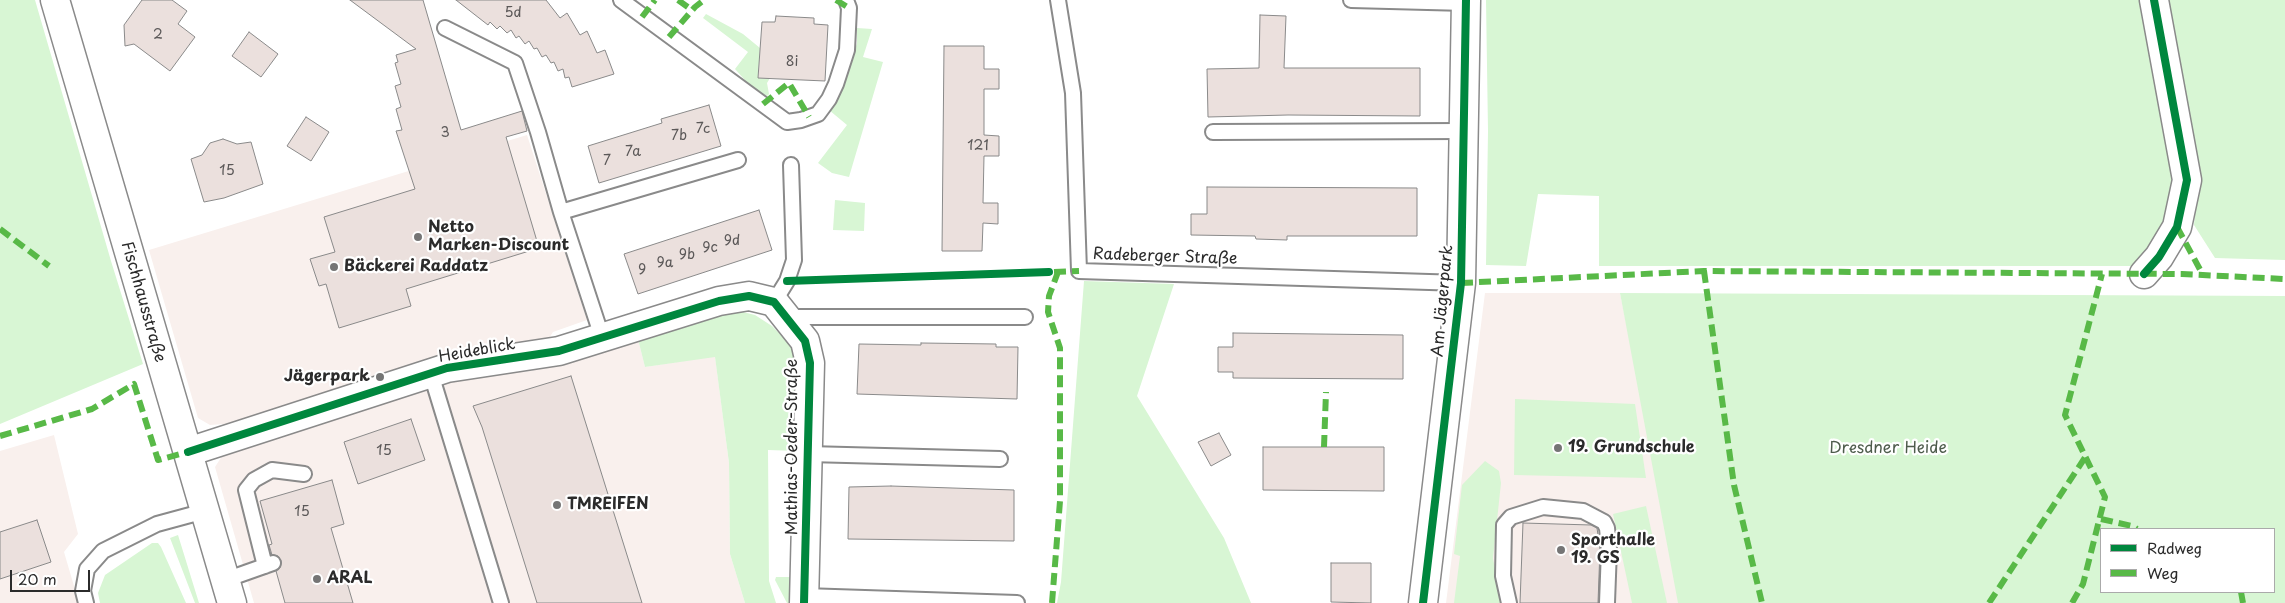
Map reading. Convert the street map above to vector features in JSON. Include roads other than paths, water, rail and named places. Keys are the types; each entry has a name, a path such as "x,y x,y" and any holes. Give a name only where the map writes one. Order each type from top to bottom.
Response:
{"street":[{"name":"Fischhausstraße","path":"55,0 229,591"},
{"path":"2144,274 2159,257 2177,227 2187,180 2154,0"},
{"name":"Am Jägerpark","path":"1423,603 1461,283 1466,2"},
{"name":"Heideblick","path":"188,452 447,368 559,350 719,300 749,296 780,309"},
{"name":"Mathias-Oeder-Straße","path":"780,309 805,341 810,363 804,600"}],"lane":[{"path":"620,0 786,122 802,120 818,114 829,100 846,50 848,8 846,0"},
{"name":"Radeberger Straße","path":"1058,0 1073,93 1080,271 1461,283"},
{"path":"1351,0 1466,2"},
{"path":"445,28 515,63 602,337"},
{"path":"1213,132 1464,131"},
{"path":"561,212 738,160"},
{"path":"792,165 794,260 780,309 1025,317"},
{"path":"431,374 500,603"},
{"path":"808,454 1000,459"},
{"path":"229,591 270,565 246,490 254,480 272,470 304,474"},
{"path":"1509,603 1503,576 1504,525 1511,517 1543,507 1583,511 1604,522 1607,528 1609,549 1607,603"},
{"path":"86,603 83,591 87,570 104,551 157,524 205,511"},
{"path":"804,600 1017,603"}],"place":[{"name":"Netto Marken-Discount","path":"418,237"},
{"name":"Bäckerei Raddatz","path":"334,267"},
{"name":"Jägerpark","path":"380,377"},
{"name":"19. Grundschule","path":"1558,448"},
{"name":"TMREIFEN","path":"557,505"},
{"name":"Sporthalle 19. GS","path":"1561,550"},
{"name":"ARAL","path":"317,579"}],"park label":[{"name":"Dresdner Heide","path":"1888,449"}]}
